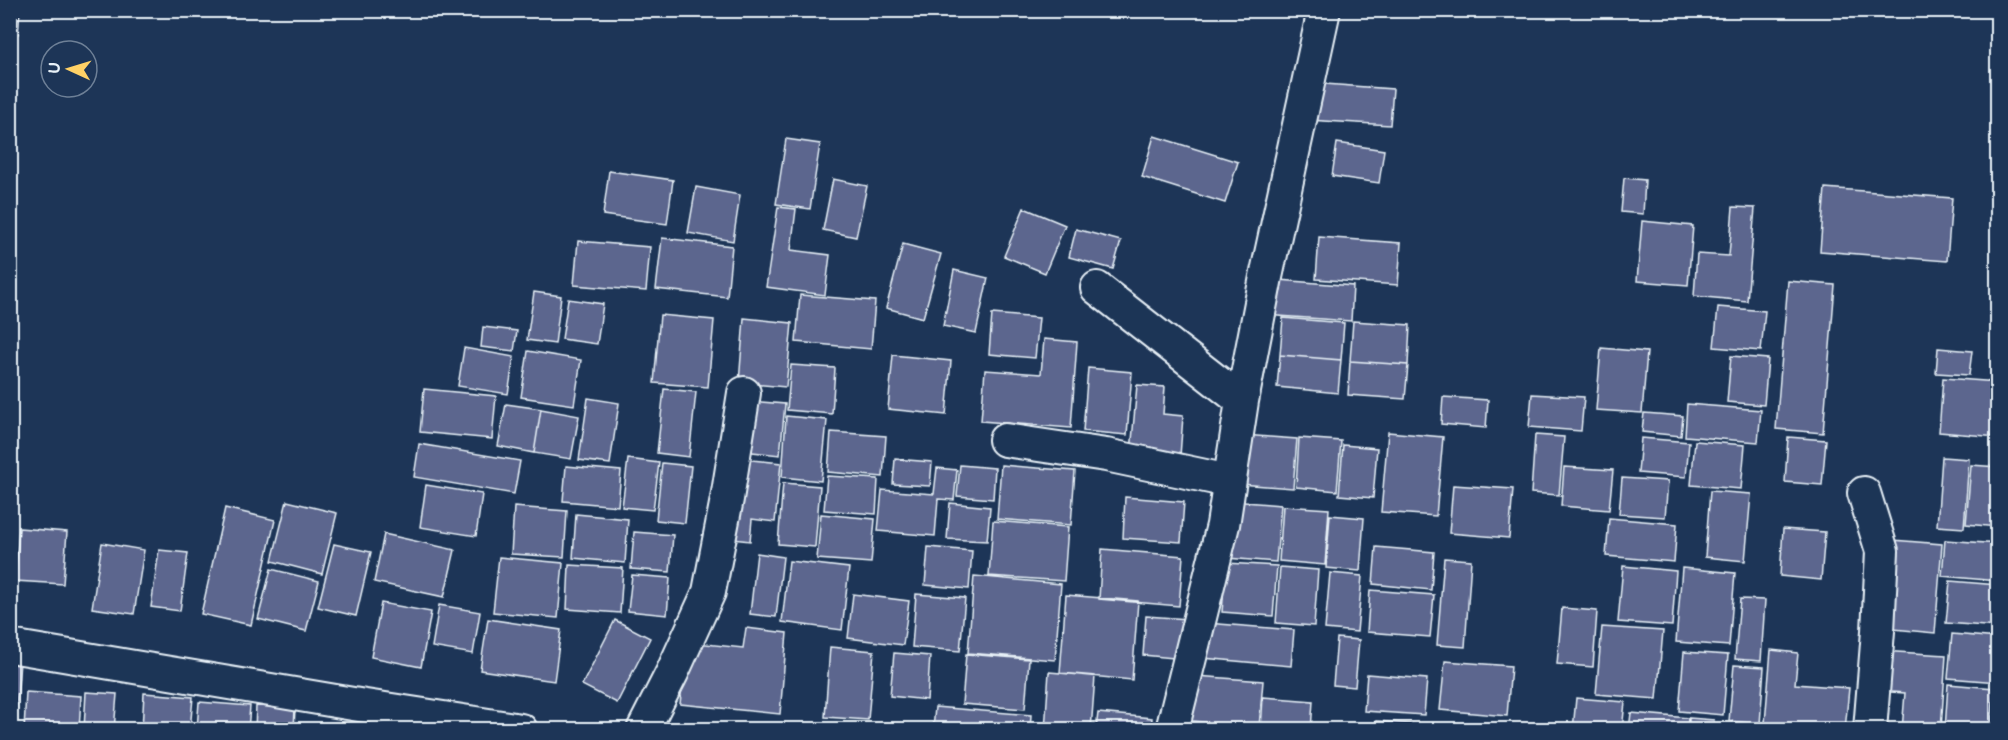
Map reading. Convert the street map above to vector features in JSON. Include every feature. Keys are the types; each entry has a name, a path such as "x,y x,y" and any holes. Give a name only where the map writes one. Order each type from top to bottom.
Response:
{"street":[{"path":"1172,729 1223,525 1242,401 1266,277 1324,10"},
{"path":"1097,288 1242,401"},
{"path":"643,729 672,673 709,592 744,393"},
{"path":"1005,440 1106,454 1229,481"},
{"path":"1864,493 1882,551 1870,729"},
{"path":"10,646 359,705 521,729"}],"building":[{"path":"10,10 20,10 18,34 10,33"},
{"path":"1311,83 1393,89 1390,125 1308,120"},
{"path":"1154,136 1238,162 1225,203 1142,177"},
{"path":"786,139 820,144 810,209 776,204"},
{"path":"1337,143 1384,150 1379,183 1332,176"},
{"path":"609,171 673,180 667,224 603,215"},
{"path":"1624,178 1645,180 1643,214 1621,212"},
{"path":"833,179 867,186 856,237 823,230"},
{"path":"696,187 740,195 733,241 688,233"},
{"path":"1825,188 1952,198 1947,261 1820,251"},
{"path":"778,207 796,209 791,250 830,255 825,295 766,287"},
{"path":"1733,207 1755,208 1747,301 1694,296 1697,254 1729,256"},
{"path":"1024,208 1065,225 1045,273 1004,256"},
{"path":"1642,221 1693,226 1688,285 1637,281"},
{"path":"1076,229 1121,241 1113,269 1069,257"},
{"path":"1319,237 1401,243 1398,285 1316,279"},
{"path":"662,238 732,246 727,297 656,289"},
{"path":"578,241 650,247 646,291 574,285"},
{"path":"903,244 941,254 923,318 886,308"},
{"path":"954,270 988,278 976,333 943,326"},
{"path":"1267,279 1353,286 1351,321 1264,315"},
{"path":"1788,281 1835,285 1823,433 1776,429"},
{"path":"534,292 561,296 555,344 527,340"},
{"path":"800,295 875,301 871,349 796,342"},
{"path":"568,299 603,304 597,344 562,339"},
{"path":"1718,307 1765,311 1761,351 1714,347"},
{"path":"992,314 1039,318 1035,358 989,354"},
{"path":"660,315 714,320 708,387 654,383"},
{"path":"744,318 792,323 786,387 739,383"},
{"path":"1283,318 1344,323 1341,360 1280,355"},
{"path":"1353,321 1410,325 1408,365 1350,361"},
{"path":"483,327 517,331 514,351 481,347"},
{"path":"1044,339 1077,342 1071,428 981,421 985,370 1041,374"},
{"path":"464,348 514,357 508,394 458,386"},
{"path":"1601,348 1647,352 1642,413 1596,410"},
{"path":"1938,348 1972,351 1969,375 1936,373"},
{"path":"528,351 581,360 574,405 521,397"},
{"path":"893,355 951,361 946,415 888,409"},
{"path":"1280,355 1341,360 1338,393 1277,387"},
{"path":"1731,356 1768,359 1764,405 1727,402"},
{"path":"1350,361 1408,365 1405,399 1348,395"},
{"path":"791,365 835,368 832,414 787,410"},
{"path":"1088,368 1132,372 1127,435 1083,431"},
{"path":"1943,378 1998,382 1998,437 1939,432"},
{"path":"1137,385 1165,387 1163,414 1183,416 1180,456 1131,452"},
{"path":"424,389 496,396 492,439 420,432"},
{"path":"664,389 696,392 689,457 657,453"},
{"path":"1532,394 1584,397 1581,431 1529,427"},
{"path":"1443,397 1488,400 1486,428 1441,424"},
{"path":"588,398 619,403 610,464 579,460"},
{"path":"748,401 785,404 780,455 743,451"},
{"path":"506,404 541,409 534,453 498,446"},
{"path":"1687,404 1761,410 1758,442 1685,436"},
{"path":"541,409 579,416 571,459 534,453"},
{"path":"1644,413 1683,416 1681,436 1642,432"},
{"path":"786,416 827,420 821,481 782,477"},
{"path":"831,432 886,436 883,477 828,472"},
{"path":"1388,432 1443,437 1436,516 1381,512"},
{"path":"1244,435 1297,439 1293,488 1240,484"},
{"path":"1535,435 1564,437 1559,495 1531,493"},
{"path":"1788,437 1826,440 1822,485 1785,482"},
{"path":"1299,438 1341,441 1337,491 1296,487"},
{"path":"1641,438 1689,442 1686,477 1638,473"},
{"path":"1695,441 1745,445 1741,489 1691,485"},
{"path":"419,444 520,461 514,494 414,477"},
{"path":"1343,445 1377,448 1373,498 1339,495"},
{"path":"1942,457 1969,459 1964,528 1937,526"},
{"path":"628,459 659,463 653,510 622,507"},
{"path":"742,459 781,463 775,522 752,519 750,541 733,539"},
{"path":"895,459 932,462 930,486 893,484"},
{"path":"662,463 691,466 685,523 656,520"},
{"path":"960,465 995,468 993,499 957,496"},
{"path":"1001,465 1075,471 1071,525 997,519"},
{"path":"1971,465 1998,467 1998,527 1966,524"},
{"path":"566,466 621,471 618,506 563,501"},
{"path":"1564,467 1613,470 1609,510 1561,506"},
{"path":"937,468 957,470 954,500 938,499 935,536 878,531 882,490 934,494"},
{"path":"827,476 878,479 876,514 824,510"},
{"path":"1622,478 1668,481 1665,517 1619,514"},
{"path":"783,483 820,486 815,547 778,544"},
{"path":"426,485 482,494 476,536 420,527"},
{"path":"1453,485 1513,489 1509,538 1449,533"},
{"path":"1710,491 1751,494 1745,561 1705,557"},
{"path":"1125,497 1184,502 1181,542 1123,538"},
{"path":"287,501 337,513 322,574 272,561"},
{"path":"1231,501 1281,505 1276,562 1227,558"},
{"path":"950,503 990,507 987,541 947,539"},
{"path":"1283,506 1329,509 1325,565 1279,561"},
{"path":"514,507 567,511 564,557 511,554"},
{"path":"225,508 275,520 251,625 201,614"},
{"path":"576,514 628,519 625,563 573,558"},
{"path":"821,514 875,519 871,563 817,559"},
{"path":"1330,515 1364,518 1360,571 1326,568"},
{"path":"1609,518 1677,524 1674,562 1606,556"},
{"path":"993,521 1068,527 1064,581 989,576"},
{"path":"19,528 67,532 63,584 15,581"},
{"path":"1783,529 1825,532 1821,580 1780,576"},
{"path":"634,532 673,535 670,572 631,569"},
{"path":"384,534 455,550 444,597 374,582"},
{"path":"1880,539 1942,544 1935,633 1873,627"},
{"path":"1945,540 1998,544 1998,581 1942,576"},
{"path":"102,543 144,550 134,614 92,608"},
{"path":"334,544 371,552 356,616 318,607"},
{"path":"928,547 972,551 969,589 925,585"},
{"path":"1376,547 1434,552 1431,590 1373,584"},
{"path":"1102,549 1183,556 1179,606 1099,599"},
{"path":"159,550 188,553 180,611 151,607"},
{"path":"757,553 783,557 776,617 750,614"},
{"path":"499,557 563,563 558,618 493,612"},
{"path":"1444,558 1471,560 1465,647 1437,645"},
{"path":"789,561 849,568 842,630 782,622"},
{"path":"1226,563 1277,566 1273,616 1222,612"},
{"path":"569,565 623,568 620,613 567,609"},
{"path":"1623,566 1676,571 1672,626 1618,622"},
{"path":"1280,567 1318,570 1314,626 1276,623"},
{"path":"1682,568 1735,573 1729,646 1676,642"},
{"path":"271,569 319,581 306,631 258,619"},
{"path":"1330,573 1362,576 1357,632 1325,629"},
{"path":"632,575 670,578 667,615 628,611"},
{"path":"974,576 1061,584 1055,660 968,653"},
{"path":"1950,581 1998,585 1998,627 1946,623"},
{"path":"1370,590 1434,595 1430,637 1367,632"},
{"path":"853,594 909,601 903,645 848,638"},
{"path":"916,594 965,598 960,651 912,647"},
{"path":"1066,595 1138,601 1132,680 1060,673"},
{"path":"1740,599 1765,600 1761,661 1735,659"},
{"path":"381,603 431,612 421,667 371,657"},
{"path":"439,605 480,612 473,654 432,647"},
{"path":"1562,608 1597,611 1593,667 1557,664"},
{"path":"1146,616 1188,619 1184,659 1143,655"},
{"path":"488,619 561,630 554,681 480,670"},
{"path":"615,620 650,638 617,703 582,685"},
{"path":"1206,623 1294,630 1291,666 1203,658"},
{"path":"1602,627 1663,631 1657,699 1596,694"},
{"path":"746,628 787,633 780,714 680,704 687,642 743,648"},
{"path":"1952,634 1998,638 1998,682 1948,678"},
{"path":"1337,638 1359,640 1355,687 1333,685"},
{"path":"830,647 874,651 868,720 825,717"},
{"path":"1771,650 1798,653 1795,684 1849,688 1845,730 1765,723"},
{"path":"1880,651 1946,655 1941,730 1902,730 1905,693 1877,691"},
{"path":"1684,652 1728,655 1723,715 1679,711"},
{"path":"894,653 930,656 927,700 890,696"},
{"path":"966,654 1029,659 1025,709 962,704"},
{"path":"10,660 20,661 15,730 10,730"},
{"path":"1445,661 1511,666 1507,716 1440,710"},
{"path":"1734,665 1764,667 1760,724 1729,721"},
{"path":"1049,672 1095,676 1091,730 1045,730"},
{"path":"1367,674 1427,679 1424,715 1364,711"},
{"path":"1196,676 1263,681 1259,727 1192,721"},
{"path":"1948,684 1994,688 1991,730 1945,730"},
{"path":"26,692 81,696 79,730 24,730"},
{"path":"86,692 117,694 114,730 84,730"},
{"path":"144,693 193,697 190,730 142,730"},
{"path":"1263,697 1313,701 1311,730 1261,730"},
{"path":"1576,698 1625,702 1622,730 1573,730"},
{"path":"199,702 250,706 248,730 197,730"},
{"path":"256,706 295,708 294,730 255,730"},
{"path":"935,707 1031,715 1030,730 933,730"},
{"path":"1098,713 1152,718 1151,730 1096,730"},
{"path":"1631,713 1688,718 1687,730 1629,730"},
{"path":"1689,718 1714,720 1713,730 1689,730"},
{"path":"367,719 415,730 366,730"},
{"path":"1376,721 1439,726 1439,730 1375,730"},
{"path":"1721,724 1758,727 1758,730 1721,730"}]}
